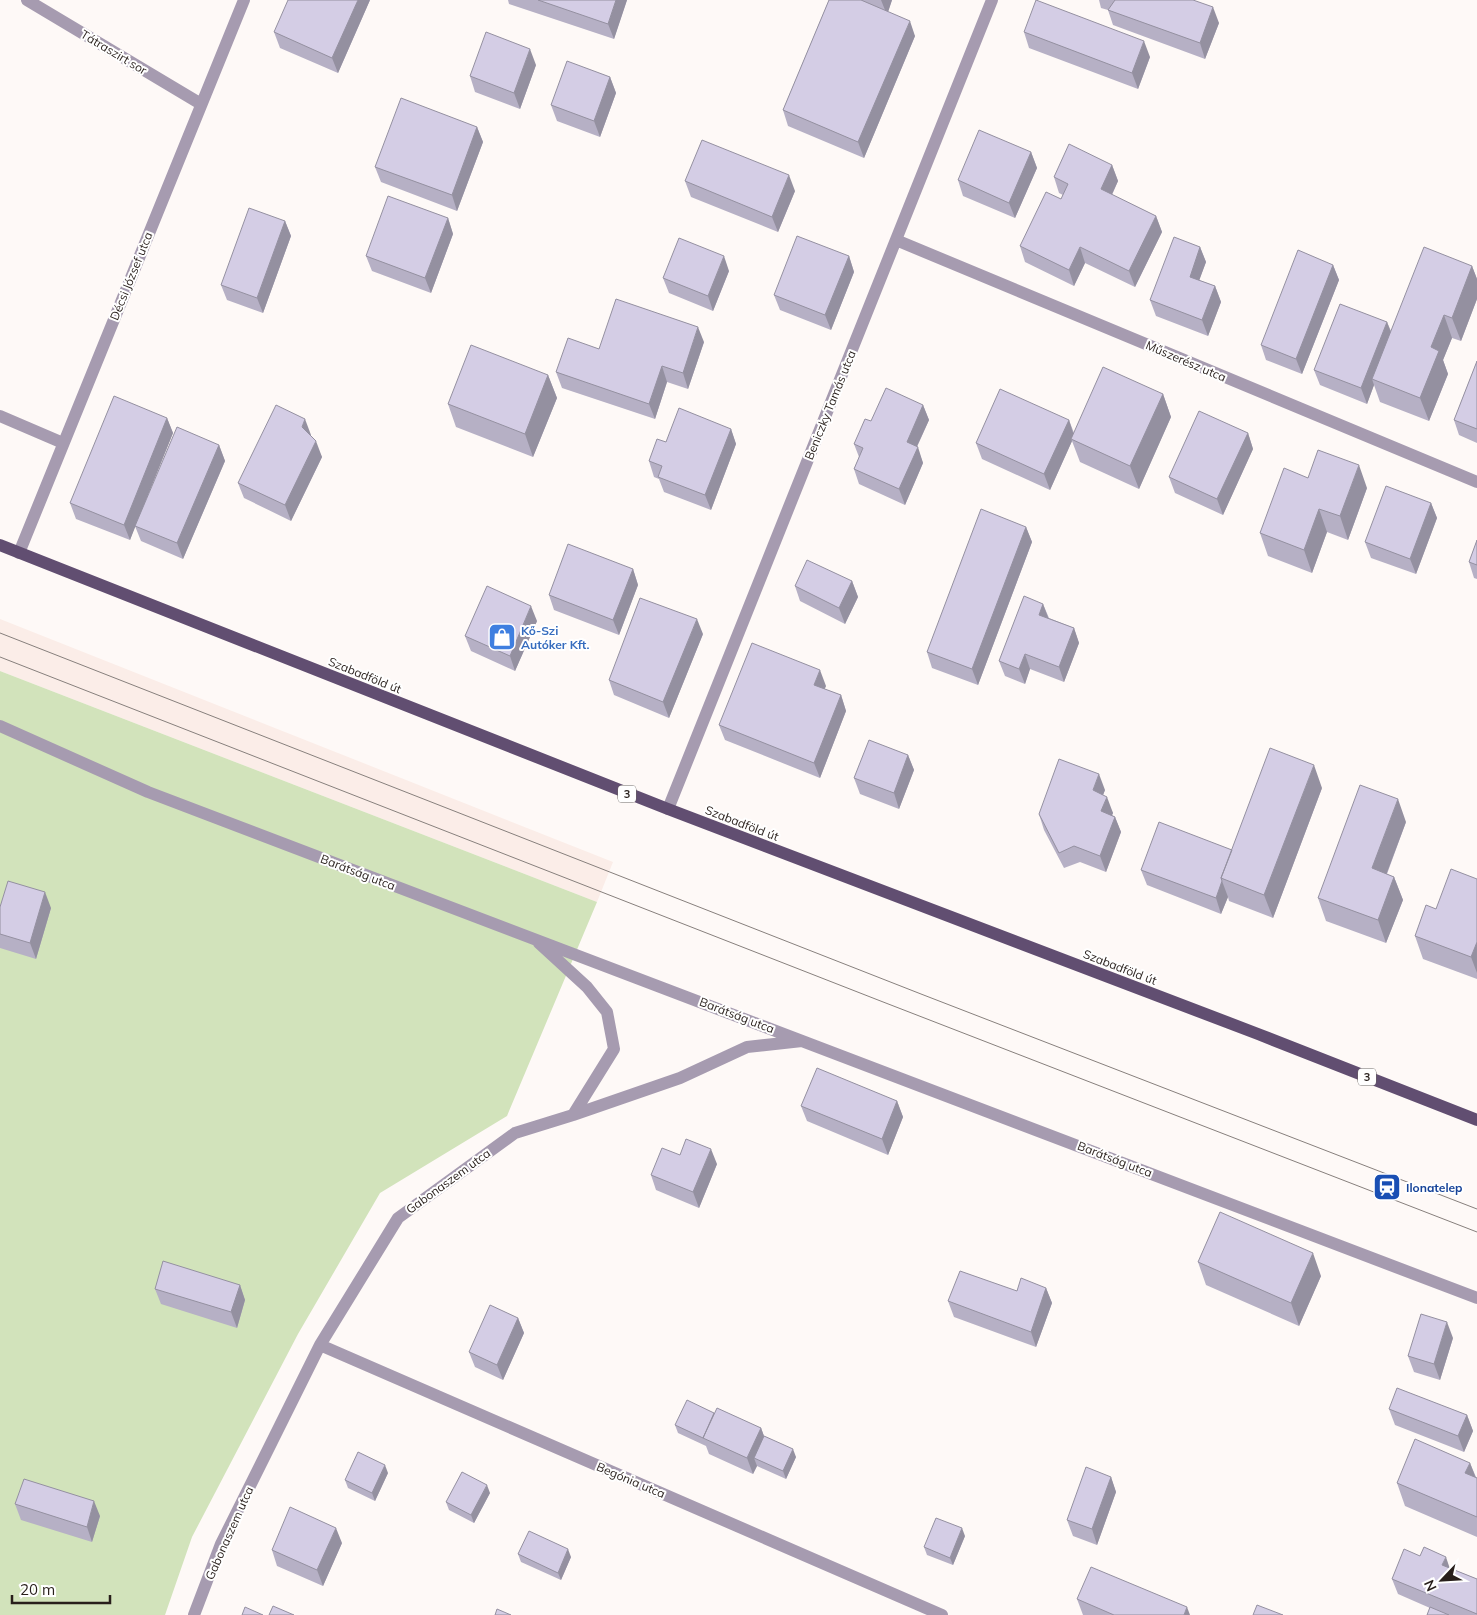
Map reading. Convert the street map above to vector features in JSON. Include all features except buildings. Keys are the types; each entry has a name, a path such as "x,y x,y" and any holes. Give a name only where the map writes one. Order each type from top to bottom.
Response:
{"main road":[{"name":"Szabadföld út","path":"0,545 668,810 1258,1034 1477,1120"}],"street":[{"name":"Tátraszirt sor","path":"27,0 201,104"},
{"name":"Décsi József utca","path":"19,553 244,0"},
{"name":"Beniczky Tamás utca","path":"668,810 992,0"},
{"name":"Műszerész utca","path":"896,240 1477,482"},
{"path":"0,416 63,443"},
{"name":"Barátság utca","path":"0,726 148,792 1477,1298"},
{"path":"534,938 587,987 608,1012 614,1049 573,1115"},
{"name":"Gabonaszem utca","path":"194,1615 221,1544 320,1346 398,1218 515,1133 680,1078 747,1046 805,1041"},
{"name":"Begónia utca","path":"320,1346 942,1615"}],"shaded area":[{"path":"0,619 613,862 597,902 0,671"}],"green space":[{"path":"0,671 597,902 507,1116 380,1193 298,1334 192,1537 165,1615 0,1615"}],"tram line":[{"path":"0,633 921,994 1477,1209"},
{"path":"0,657 1477,1232"}],"place":[{"name":"Kő-Szi Autóker Kft.","path":"502,637"},
{"name":"Ilonatelep","path":"1387,1187"}]}
